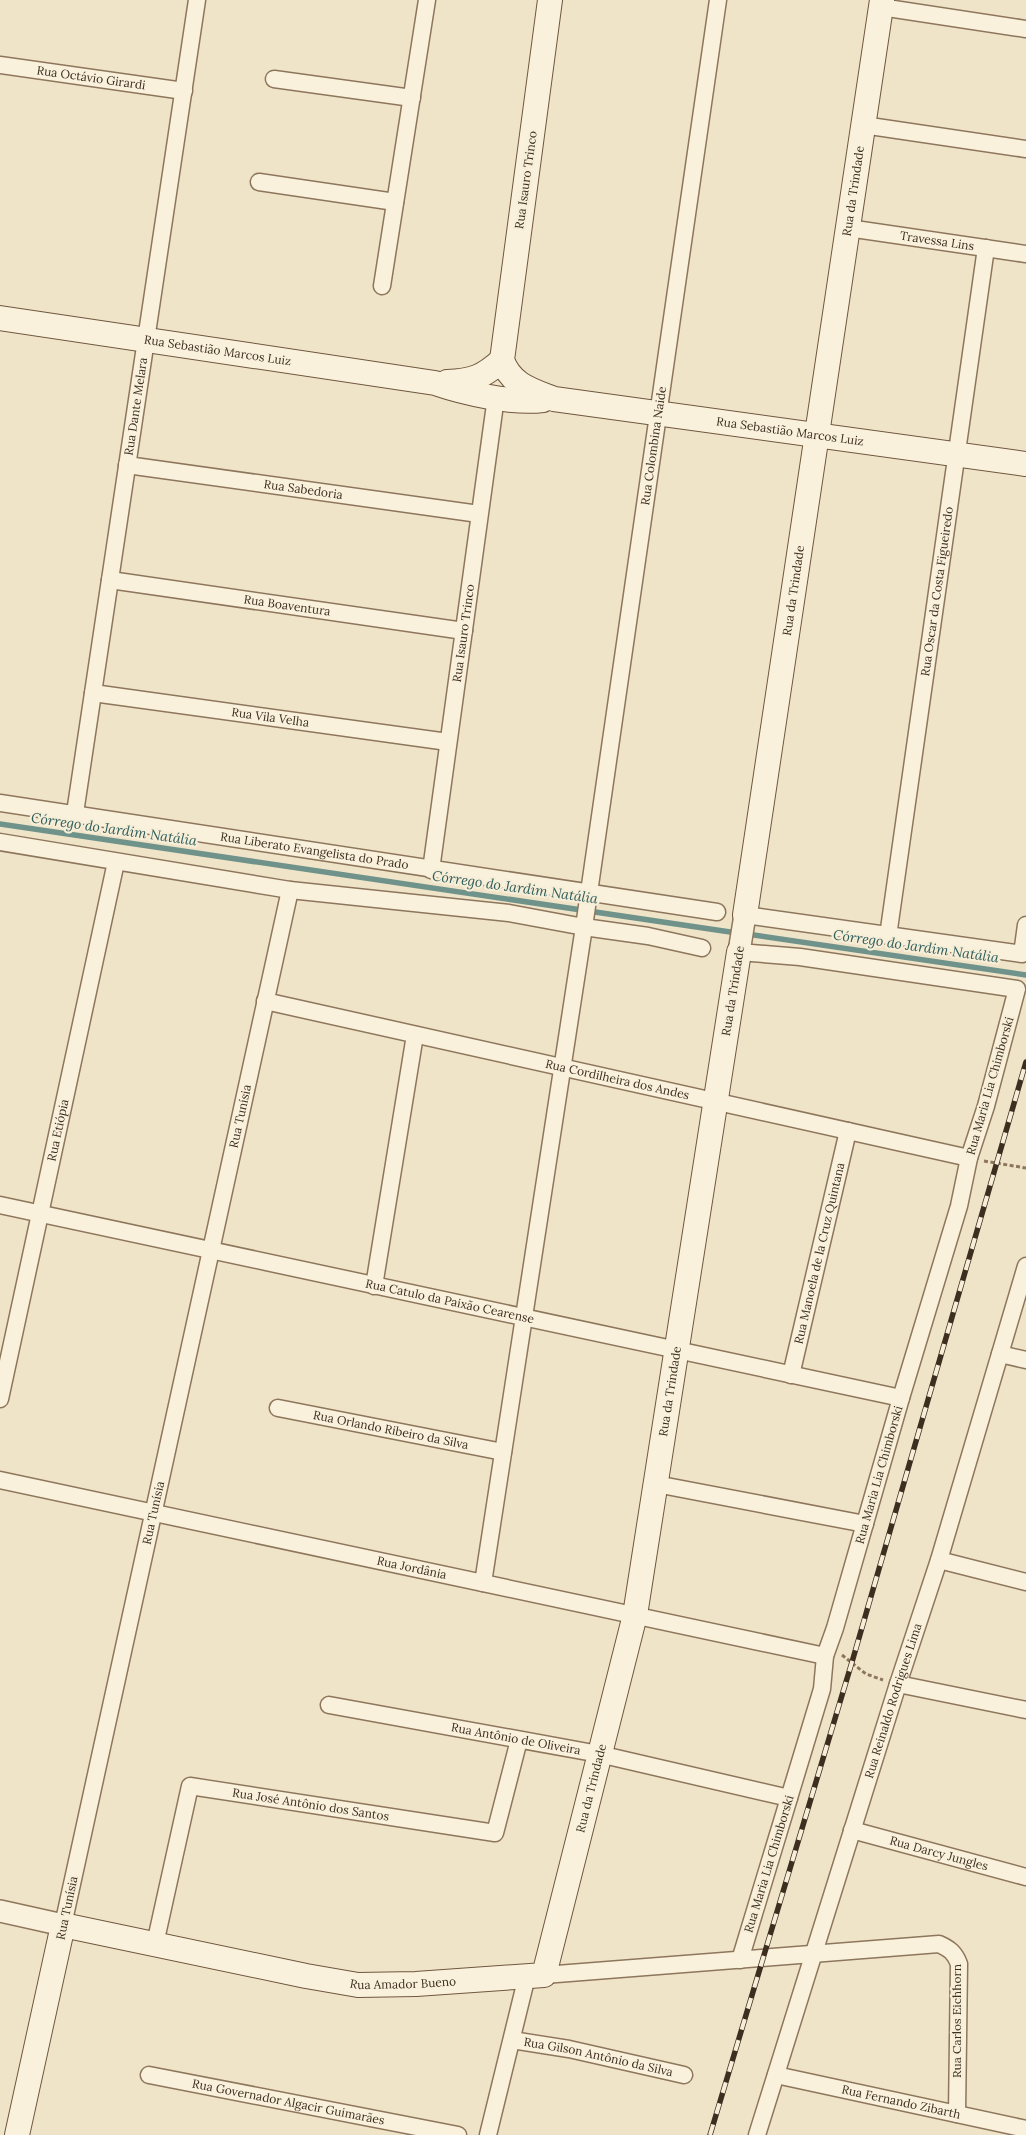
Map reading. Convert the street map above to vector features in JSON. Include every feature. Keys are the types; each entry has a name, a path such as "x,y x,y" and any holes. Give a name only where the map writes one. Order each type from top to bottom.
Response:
{"main road":[{"name":"Rua Isauro Trinco","path":"502,360 550,0"},
{"name":"Rua da Trindade","path":"745,915 881,3"},
{"name":"Rua Sebastião Marcos Luiz","path":"0,318 435,382 466,381 480,378 502,360 506,371 518,384 554,399"},
{"name":"Rua Sebastião Marcos Luiz","path":"435,382 463,392 496,397 529,401 554,399 658,412 1026,464"},
{"name":"Rua da Trindade","path":"535,1975 599,1754 635,1615 739,952"},
{"name":"Rua Amador Bueno","path":"63,1925 306,1976 358,1984 416,1984 535,1975"},
{"name":"Rua Tunísia","path":"17,2135 63,1925"}],"street":[{"name":"Rua Dante Melara","path":"75,813 198,0"},
{"path":"382,286 428,0"},
{"name":"Rua Colombina Naide","path":"483,1583 584,927 718,0"},
{"path":"881,3 1026,29"},
{"name":"Rua Octávio Girardi","path":"0,65 184,91"},
{"path":"274,79 412,98"},
{"path":"863,125 1026,149"},
{"path":"259,182 395,202"},
{"name":"Travessa Lins","path":"848,228 1026,254"},
{"name":"Rua Oscar da Costa Figueiredo","path":"888,936 986,248"},
{"name":"Rua Isauro Trinco","path":"431,870 496,397"},
{"name":"Rua Sabedoria","path":"127,465 479,514"},
{"name":"Rua Boaventura","path":"110,580 464,631"},
{"name":"Rua Vila Velha","path":"93,693 448,742"},
{"name":"Rua Liberato Evangelista do Prado","path":"0,803 717,912"},
{"path":"0,842 290,890 502,912 584,927 648,936 702,948"},
{"name":"Rua Etiópia","path":"0,1399 116,862"},
{"name":"Rua Tunísia","path":"63,1925 290,890"},
{"path":"745,915 1022,954 1026,925"},
{"name":"Rua da Trindade","path":"739,952 745,915"},
{"name":"Rua Maria Lia Chimborski","path":"739,952 800,957 1017,989 986,1106 969,1158 959,1206 900,1398 835,1628 825,1656 822,1689 740,1960"},
{"name":"Rua Cordilheira dos Andes","path":"265,1001 969,1158"},
{"path":"374,1286 415,1035"},
{"name":"Rua Manoela de la Cruz Quintana","path":"791,1375 848,1131"},
{"name":"Rua Catulo da Paixão Cearense","path":"0,1205 900,1398"},
{"name":"Rua Reinaldo Rodrigues Lima","path":"757,2135 898,1684 939,1560 1026,1266"},
{"path":"1000,1354 1026,1360"},
{"name":"Rua Orlando Ribeiro da Silva","path":"278,1408 503,1452"},
{"name":"Rua Jordânia","path":"0,1480 825,1656"},
{"path":"656,1484 865,1524"},
{"path":"939,1560 1026,1582"},
{"path":"898,1684 1026,1710"},
{"name":"Rua Antônio de Oliveira","path":"329,1705 599,1754 789,1798"},
{"name":"Rua José Antônio dos Santos","path":"155,1944 190,1786 495,1833 519,1740"},
{"name":"Rua Darcy Jungles","path":"852,1830 1026,1877"},
{"name":"Rua Amador Bueno","path":"0,1911 63,1925"},
{"name":"Rua Carlos Eichhorn","path":"813,1955 927,1944 939,1944 949,1948 959,1964 957,2114"},
{"name":"Rua Amador Bueno","path":"535,1975 813,1955"},
{"name":"Rua da Trindade","path":"488,2135 512,2040 535,1975"},
{"name":"Rua Gilson Antônio da Silva","path":"512,2040 569,2049 684,2075"},
{"name":"Rua Fernando Zibarth","path":"776,2074 1026,2129"},
{"name":"Rua Governador Algacir Guimarães","path":"149,2075 458,2135"}],"path":[{"path":"969,1158 1026,1168"},
{"path":"825,1656 834,1653 843,1655 866,1674 898,1684"}],"waterway":[{"name":"Córrego do Jardim Natália","path":"0,824 737,933"},
{"name":"Córrego do Jardim Natália","path":"747,934 1026,975"}],"railway":[{"path":"710,2135 852,1662 1026,1062"}]}
